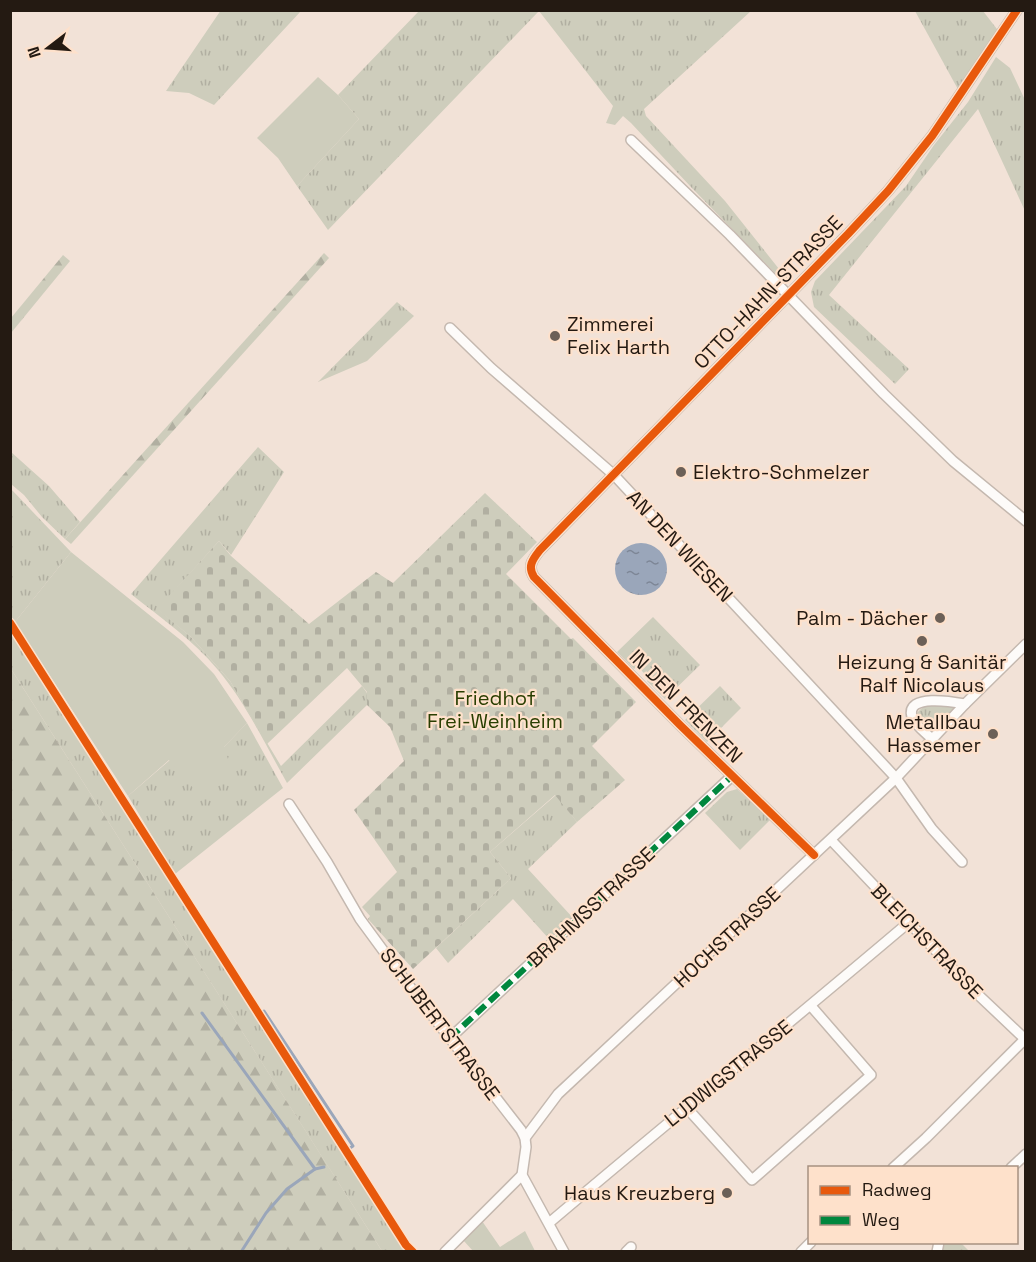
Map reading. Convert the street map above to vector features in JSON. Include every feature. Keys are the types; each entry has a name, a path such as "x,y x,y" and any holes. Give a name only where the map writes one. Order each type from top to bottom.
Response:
{"street":[{"name":"OTTO-HAHN-STRASSE","path":"537,579 530,569 533,558 872,208 932,136 1017,10"},
{"path":"631,140 730,235 787,296 953,460 1026,521"},
{"name":"AN DEN WIESEN","path":"450,328 491,368 614,474 896,778 932,829 962,862"},
{"name":"IN DEN FRENZEN","path":"537,579 732,776 814,855"},
{"name":"HOCHSTRASSE","path":"525,1138 558,1094 896,778 965,704 1026,644"},
{"path":"932,739 913,719 912,710 915,706 937,700 965,704"},
{"name":"BRAHMSSTRASSE","path":"450,1038 732,776"},
{"name":"SCHUBERTSTRASSE","path":"289,804 327,862 360,919 525,1138"},
{"name":"BLEICHSTRASSE","path":"831,840 971,988 1025,1039"},
{"name":"LUDWIGSTRASSE","path":"549,1223 908,923"},
{"path":"686,1107 752,1180 871,1075 811,1006"},
{"path":"894,1166 926,1138 1025,1039"},
{"path":"525,1138 522,1175 564,1251"},
{"path":"1012,1166 1026,1154"},
{"path":"446,1251 522,1175"}],"green space":[{"path":"221,10 301,11 214,105 189,93 166,91"},
{"path":"419,11 539,11 328,230 297,186 359,119 338,95"},
{"path":"539,11 751,11 644,109 646,116 725,201 783,274 791,279 780,278 623,116 615,125 606,123 613,106"},
{"path":"915,11 983,11 1000,33 960,93"},
{"path":"996,57 1010,68 1025,100 1025,211 978,109 829,295 909,369 895,384 814,307 811,292 815,281 906,186 934,145 968,102"},
{"path":"318,77 359,119 297,186 278,158 257,138"},
{"path":"324,253 329,258 71,544 65,539"},
{"path":"63,255 70,261 11,333 11,318"},
{"path":"397,302 414,316 367,361 318,382"},
{"path":"258,447 284,472 231,555 219,541 158,609 191,637 230,681 281,766 362,686 367,693 367,705 287,783 247,710 218,670 187,639 131,594"},
{"path":"11,452 49,486 80,522 65,539 11,484"},
{"path":"11,489 71,552 15,622 11,616"},
{"name":"Friedhof Frei-Weinheim","path":"485,493 537,542 506,574 636,702 592,746 625,780 577,822 555,795 490,852 511,878 413,969 368,919 370,916 362,907 397,872 354,810 404,761 390,727 367,705 367,692 347,668 267,744 230,681 191,637 157,609 219,541 231,556 309,624 376,572 393,583"},
{"path":"71,552 183,642 214,674 247,723 224,747 230,765 199,795 169,760 128,796 15,622"},
{"path":"653,617 700,665 665,699 647,681 649,678 637,666 634,669 617,652"},
{"path":"10,621 410,1251 382,1251 11,669"},
{"path":"11,669 335,1177 382,1251 11,1251"},
{"path":"720,686 741,708 707,742 685,720"},
{"path":"949,704 955,709 934,731 916,715 926,706"},
{"path":"247,723 283,788 175,874 128,796 170,760 199,794 224,747"},
{"path":"737,789 770,820 740,850 705,813 727,792"},
{"path":"556,795 577,822 528,869 574,919 550,940 513,899 448,963 436,948 511,878 490,852"},
{"path":"482,1221 500,1247 525,1231 535,1251 473,1251 463,1240"},
{"path":"945,1244 962,1244 969,1251 942,1251"}],"water":[{"path":"641,543 651,545 659,551 665,559 667,569 665,579 659,587 651,593 641,595 631,593 623,587 617,579 615,569 617,559 623,551 631,545"}],"waterway":[{"path":"264,1011 353,1146 350,1148"},
{"path":"202,1013 315,1169 287,1189 266,1213 241,1252"},
{"path":"315,1169 324,1167"}],"marked path":[{"path":"450,1038 732,776"}],"cycle path":[{"path":"814,855 680,725 534,577 531,569 532,563 540,550 888,191 932,136 1017,10"},
{"path":"10,623 406,1245 413,1252"}],"place":[{"name":"Zimmerei Felix Harth","path":"555,336"},
{"name":"Elektro-Schmelzer","path":"681,472"},
{"name":"Palm - Dächer","path":"940,618"},
{"name":"Heizung & Sanitär Ralf Nicolaus","path":"922,641"},
{"name":"Metallbau Hassemer","path":"993,734"},
{"name":"Haus Kreuzberg","path":"727,1193"}]}
